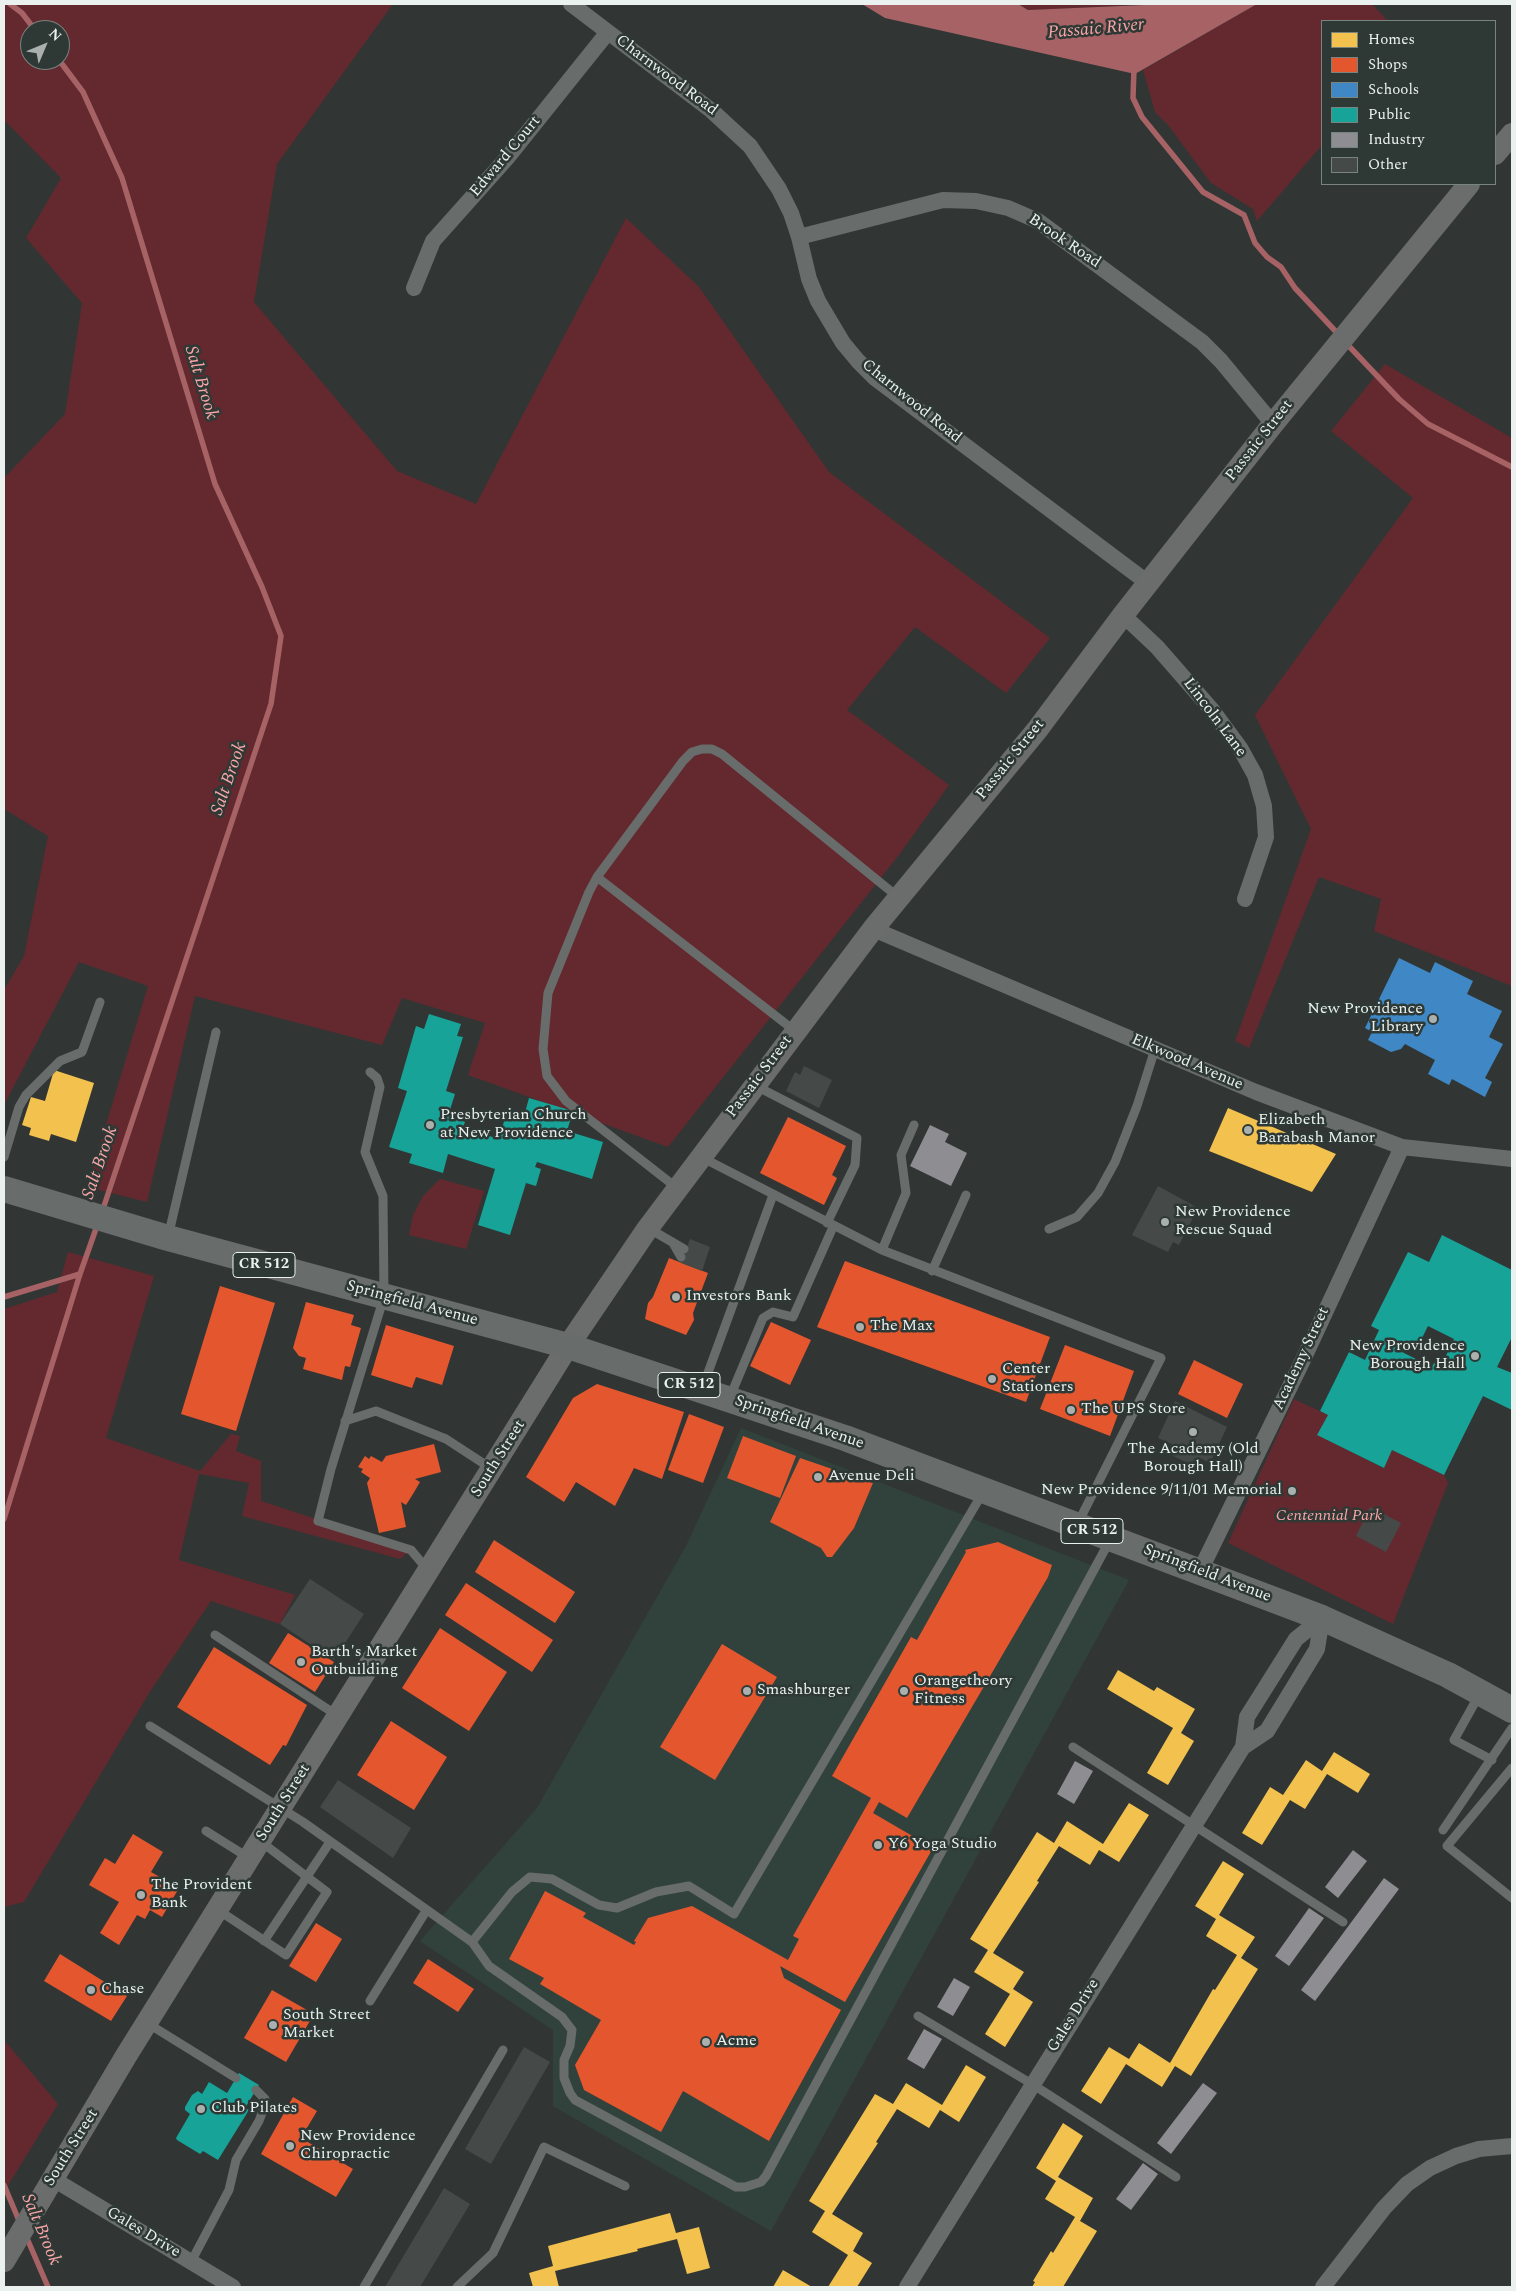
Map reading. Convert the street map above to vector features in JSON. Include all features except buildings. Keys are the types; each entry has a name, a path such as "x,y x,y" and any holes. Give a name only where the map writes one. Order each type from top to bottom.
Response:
{"main road":[{"name":"Passaic Street","path":"568,1346 648,1228 700,1156 873,928 1037,730 1123,615 1273,424 1468,185"},
{"name":"Springfield Avenue","path":"4,1189 128,1227 568,1346 845,1438 1322,1618 1481,1692 1512,1710"},
{"name":"South Street","path":"7,2255 147,2023 568,1346"}],"street":[{"name":"Charnwood Road","path":"571,4 712,111 750,146 780,189 800,237 809,279 818,301 843,342 858,361 875,378 1148,584"},
{"name":"Edward Court","path":"414,288 433,241 507,158 608,32"},
{"name":"Brook Road","path":"800,237 943,200 976,201 1008,208 1038,221 1054,232 1202,342 1221,361 1273,424"},
{"name":"Lincoln Lane","path":"1123,615 1157,647 1212,710 1240,748 1255,775 1264,806 1266,837 1245,899"},
{"name":"Elkwood Avenue","path":"873,928 1256,1092 1402,1147 1512,1160"},
{"name":"Academy Street","path":"1200,1571 1302,1362 1402,1147"},
{"name":"Gales Drive","path":"1244,1747 1247,1717 1296,1640 1322,1618"},
{"name":"Gales Drive","path":"907,2287 1194,1824 1244,1747 1268,1731 1317,1649 1322,1618"},
{"path":"1323,2287 1384,2208 1407,2184 1430,2168 1456,2156 1479,2149 1512,2146"},
{"name":"Gales Drive","path":"49,2186 191,2262 225,2285"}],"lane":[{"path":"677,1188 566,1101 547,1076 543,1050 548,993 581,909 597,877 682,761 692,752 712,749 722,754 898,897"},
{"path":"597,877 795,1031"},
{"path":"4,1157 19,1107 26,1095 60,1061 82,1052 100,1002"},
{"path":"168,1238 216,1032"},
{"path":"1049,1229 1077,1217 1098,1193 1115,1162 1137,1106 1155,1049"},
{"path":"370,1072 377,1078 380,1087 366,1152 383,1196 384,1297 318,1521 411,1550 429,1571"},
{"path":"729,1398 764,1318 774,1312 793,1317 855,1165 857,1138 754,1085"},
{"path":"882,1250 906,1193 901,1155 914,1125"},
{"path":"700,1156 830,1225 882,1250 1160,1358 1076,1525"},
{"path":"702,1389 773,1195"},
{"path":"932,1271 966,1195"},
{"path":"648,1228 684,1249 673,1242"},
{"path":"346,1421 376,1411 446,1439 492,1469"},
{"path":"472,1942 512,1892 530,1877 540,1876 552,1879 599,1905 617,1908 668,1888 689,1886 734,1914 984,1491"},
{"path":"150,1726 330,1842 472,1942 489,1966 562,2016 572,2030 570,2046 564,2060 564,2078 575,2100 736,2187 745,2187 761,2182 766,2176 1111,1538"},
{"path":"215,1635 338,1716"},
{"path":"1481,1692 1454,1740 1492,1760"},
{"path":"1443,1830 1512,1728"},
{"path":"1073,1747 1343,1922"},
{"path":"1512,1768 1447,1846 1512,1898"},
{"path":"206,1831 255,1850 306,1875 328,1892 286,1955 218,1909"},
{"path":"264,1941 306,1875 330,1842"},
{"path":"370,2001 426,1911"},
{"path":"918,2016 1032,2084 1176,2177"},
{"path":"147,2023 236,2078"},
{"path":"364,2287 503,2050"},
{"path":"191,2262 229,2190 236,2160 259,2121 265,2105 265,2099 256,2090"},
{"path":"457,2287 493,2253 544,2147 625,2186"}],"shaded area":[{"path":"741,1428 1129,1580 771,2231 553,2106 553,2030 420,1941 537,1808 686,1546"}],"green space":[{"path":"4,4 393,4 277,164 254,302 397,471 476,504 626,218 699,287 829,472 1050,638 1006,693 915,627 847,710 949,785 899,855 668,1147 468,1075 485,1023 402,998 382,1045 195,996 147,1202 87,1187 148,986 79,962 4,1105 4,990 24,956 48,836 4,809 4,478 65,414 82,303 26,238 61,178 4,120"},
{"path":"1018,4 1167,4 1028,10"},
{"path":"1257,4 1372,4 1387,20 1321,20 1321,146 1257,221 1253,209 1211,183 1168,125 1155,112 1143,70"},
{"path":"1385,364 1512,438 1512,986 1374,931 1381,899 1319,877 1249,1048 1235,1041 1311,829 1255,715 1413,498 1331,431"},
{"path":"440,1179 484,1191 466,1249 409,1235 413,1215 423,1196"},
{"path":"68,1252 154,1276 106,1438 200,1471 231,1434 240,1436 236,1451 261,1461 261,1501 411,1550 400,1559 242,1516 249,1483 199,1474 179,1560 295,1595 280,1624 211,1601 151,1690 24,1902 4,1907 4,1309 57,1292"},
{"name":"Centennial Park","path":"1294,1399 1328,1415 1318,1435 1383,1468 1392,1450 1444,1475 1448,1483 1393,1624 1228,1543"},
{"path":"4,2040 58,2104 4,2192"}],"water":[{"name":"Passaic River","path":"862,4 1018,4 1028,10 1167,4 1257,4 1135,74 885,18"}],"waterway":[{"name":"Salt Brook","path":"10,4 22,13 27,20"},
{"path":"1134,68 1133,98 1142,117 1203,192 1244,215 1255,243 1267,257 1281,267 1295,288 1340,336"},
{"name":"Salt Brook","path":"66,70 83,92 122,178 215,484 262,587 281,636 271,704 102,1212"},
{"path":"1346,343 1399,399 1428,424 1512,467"},
{"name":"Salt Brook","path":"4,1519 80,1274 98,1223"},
{"path":"4,1297 80,1274"},
{"name":"Salt Brook","path":"4,2185 20,2223"},
{"name":"Salt Brook","path":"26,2236 48,2287"}],"place":[{"name":"New Providence Library","path":"1433,1019"},
{"name":"Presbyterian Church at New Providence","path":"430,1125"},
{"name":"Elizabeth Barabash Manor","path":"1248,1130"},
{"name":"New Providence Rescue Squad","path":"1165,1222"},
{"name":"Investors Bank","path":"676,1297"},
{"name":"The Max","path":"860,1327"},
{"name":"New Providence Borough Hall","path":"1475,1356"},
{"name":"Center Stationers","path":"992,1379"},
{"name":"The UPS Store","path":"1071,1410"},
{"name":"The Academy (Old Borough Hall)","path":"1193,1432"},
{"name":"Avenue Deli","path":"818,1477"},
{"name":"New Providence 9/11/01 Memorial","path":"1292,1491"},
{"name":"Barth's Market Outbuilding","path":"301,1662"},
{"name":"Smashburger","path":"747,1691"},
{"name":"Orangetheory Fitness","path":"904,1691"},
{"name":"Y6 Yoga Studio","path":"878,1845"},
{"name":"The Provident Bank","path":"141,1895"},
{"name":"Chase","path":"91,1990"},
{"name":"South Street Market","path":"273,2025"},
{"name":"Acme","path":"706,2042"},
{"name":"Club Pilates","path":"201,2109"},
{"name":"New Providence Chiropractic","path":"290,2146"}]}
